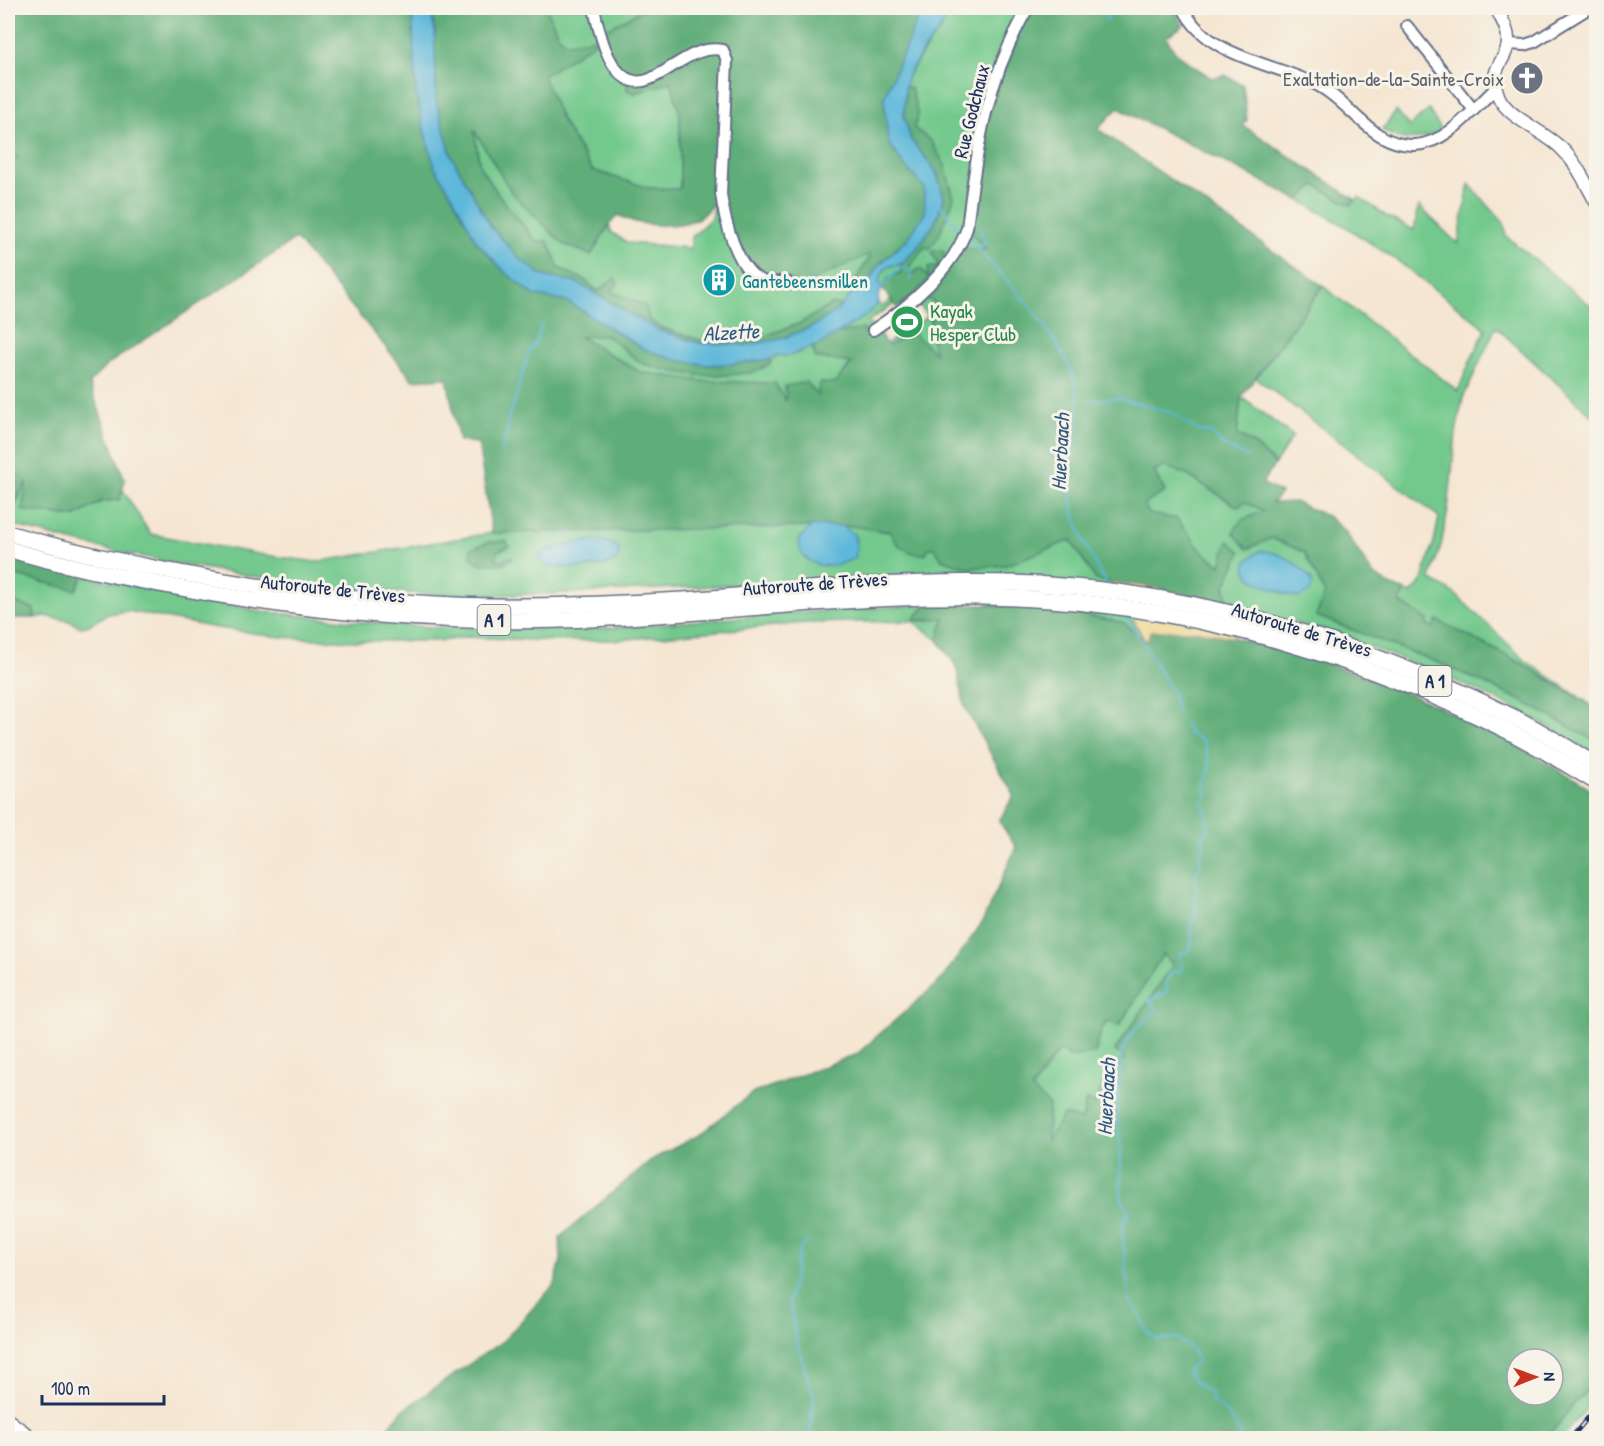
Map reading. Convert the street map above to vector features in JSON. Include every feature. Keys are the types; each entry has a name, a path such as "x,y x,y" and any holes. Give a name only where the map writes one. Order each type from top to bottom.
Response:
{"highway":[{"name":"Autoroute de Trèves","path":"8,533 39,543 125,563 225,582 328,596 495,606 667,601 837,587 983,589 1052,600 1119,607 1211,624 1315,650 1421,691 1505,730 1596,782"},
{"name":"Autoroute de Trèves","path":"8,549 79,567 224,597 326,611 432,619 586,620 1052,585 1121,593 1198,607 1316,636 1430,679 1512,716 1596,765"}],"main road":[{"path":"1496,8 1506,31 1508,44 1497,68 1498,96 1509,110 1561,147 1573,162 1596,202"},
{"path":"8,1420 32,1438"}],"street":[{"path":"594,8 608,56 619,72 628,79 639,81 649,79 688,56 713,48 723,50 727,61 722,204 742,263 763,281 786,282"},
{"name":"Rue Godchaux","path":"873,330 918,297 964,238 989,95 1016,29 1028,8"},
{"path":"1183,8 1196,29 1216,43 1246,58 1322,87 1375,132 1393,142 1412,145 1426,144 1438,139 1496,88"},
{"path":"1508,44 1525,45 1533,42 1589,8"},
{"path":"1407,26 1473,109"}],"green space":[{"path":"8,8 412,8 416,93 435,167 477,242 505,272 534,295 568,302 644,349 677,360 707,365 771,359 771,363 755,372 698,375 643,364 606,335 580,337 640,372 700,381 775,383 786,401 785,386 807,382 818,396 819,383 835,383 852,363 816,358 812,347 838,333 863,329 866,334 879,333 886,344 891,345 911,331 935,353 929,331 932,311 937,307 933,301 918,297 962,249 985,249 973,235 968,217 980,137 1028,8 1175,8 1183,26 1167,36 1169,43 1185,60 1211,78 1225,75 1243,85 1247,120 1242,125 1356,200 1350,205 1315,185 1299,200 1118,108 1098,129 1323,286 1241,397 1237,435 1254,444 1275,464 1262,483 1281,493 1272,503 1295,502 1327,516 1345,531 1372,573 1389,585 1403,590 1404,595 1399,602 1428,620 1426,624 1433,628 1437,620 1523,664 1591,705 1596,710 1596,741 1520,700 1447,666 1316,616 1325,593 1304,552 1272,538 1247,549 1233,532 1242,520 1264,511 1245,502 1238,507 1189,476 1165,466 1154,472 1165,491 1144,505 1149,514 1177,519 1203,553 1221,565 1228,541 1241,552 1225,585 1228,603 1150,587 1096,580 1071,540 1006,565 968,568 942,559 934,548 929,548 925,554 909,551 895,541 890,532 852,526 492,533 478,443 459,441 447,378 413,380 296,239 107,365 89,383 125,480 119,500 103,501 74,517 22,510 27,481 11,512 8,510 8,177 19,155 8,166"},
{"path":"430,8 546,8 559,37 568,43 595,38 597,41 543,76 562,121 592,170 649,188 680,189 680,114 671,82 634,93 627,90 628,79 600,33 645,8 922,8 884,98 902,163 924,187 925,213 908,239 880,263 871,279 860,284 856,290 851,287 870,257 869,254 795,289 793,280 764,276 747,260 731,235 720,195 700,217 679,224 646,224 618,215 609,225 591,255 563,244 512,193 474,130 480,167 501,198 537,242 548,241 559,268 584,280 598,291 615,278 618,282 612,292 646,306 649,319 662,328 700,340 759,338 801,323 832,304 841,306 812,327 781,339 747,345 698,343 658,330 578,283 543,276 519,258 491,227 452,157 436,101 435,31"},
{"path":"546,8 645,8 600,33 619,72 634,93 671,81 680,114 680,189 649,188 592,170 562,121 542,76 596,40 595,38 568,43 559,37"},
{"path":"945,8 1028,8 973,235 985,249 919,297 933,301 937,308 932,311 929,331 936,354 886,344 927,317 920,305 879,333 866,334 863,329 838,333 867,315 879,302 881,307 891,300 894,304 868,321 873,329 899,312 914,274 908,269 925,246 929,249 945,166 931,141 914,128 911,88 905,87 908,75 945,20"},
{"path":"905,87 911,88 918,116 914,128 931,141 945,166 954,198 940,233 930,249 925,246 908,269 914,274 916,270 921,269 928,277 928,268 939,266 932,253 935,250 943,251 946,259 916,293 897,308 882,288 889,277 901,273 901,264 916,249 934,224 944,198 936,171 911,140 904,117"},
{"path":"1429,110 1442,132 1412,140 1397,138 1382,130 1396,111 1409,126"},
{"path":"474,128 512,193 591,255 609,225 612,233 628,243 691,248 691,238 712,217 715,200 721,194 775,279 793,280 869,254 870,257 852,287 856,290 841,306 832,304 801,323 759,338 700,340 662,328 649,319 645,306 611,292 598,291 584,280 559,268 548,241 537,242 501,198 480,167"},
{"path":"1469,184 1504,223 1506,236 1596,310 1596,419 1496,327 1463,398 1456,432 1448,510 1441,545 1430,579 1454,593 1525,660 1591,705 1523,664 1438,621 1433,628 1426,624 1428,620 1399,602 1404,595 1403,590 1410,594 1421,583 1439,517 1256,378 1323,286 1458,391 1486,329 1395,259 1299,200 1315,185 1350,205 1359,197 1388,217 1414,230 1419,206 1458,244"},
{"path":"901,264 901,273 889,277 882,288 879,282 882,273 889,266"},
{"path":"606,335 643,364 698,375 755,372 771,363 771,359 778,355 789,356 812,347 816,358 852,362 835,383 818,396 787,403 700,381 640,372 579,337"},
{"path":"1241,397 1293,436 1275,464 1254,444 1237,435"},
{"path":"1165,466 1189,476 1238,507 1245,502 1265,511 1242,520 1271,538 1304,552 1325,593 1317,616 1447,666 1520,700 1596,741 1596,756 1517,710 1447,677 1375,649 1228,603 1225,585 1241,552 1228,542 1222,565 1203,553 1177,519 1149,514 1144,504 1165,492 1154,472"},
{"path":"28,478 22,510 74,517 103,501 119,500 123,490 150,534 316,562 492,533 852,526 890,532 929,548 934,547 942,559 968,568 1006,565 1071,540 1096,580 1111,582 1146,642 1124,623 1053,609 988,605 978,573 497,595 417,594 258,577 115,551 8,523 8,510 12,511"},
{"path":"507,541 509,547 497,551 496,559 504,560 511,556 513,558 505,564 481,564 471,557 471,549 488,542"},
{"path":"8,556 83,576 76,590 8,574"},
{"path":"8,574 76,590 83,576 259,611 431,627 585,630 926,605 913,620 927,621 944,617 938,640 912,621 806,623 616,640 554,641 468,637 440,641 355,641 280,637 128,611 108,614 81,627 69,621 45,616 35,618 34,609 8,600"},
{"path":"8,600 34,609 35,618 8,618"},
{"path":"926,605 988,605 1053,609 1124,623 1146,641 1150,631 1182,630 1201,631 1240,639 1307,657 1436,706 1518,746 1596,793 1596,1381 1547,1438 378,1438 403,1410 504,1340 555,1284 561,1260 560,1237 651,1160 699,1135 751,1094 857,1054 942,979 982,923 1016,847 999,821 1014,795 965,708 956,666 938,640 944,618 912,621","holes":["1163,954 1173,965 1115,1051 1125,1058 1109,1069 1094,1104 1086,1101 1082,1121 1064,1114 1047,1141 1049,1105 1032,1089 1055,1055 1060,1051 1069,1057 1095,1053 1102,1028 1108,1021 1119,1026"]},
{"path":"1162,954 1173,965 1115,1050 1126,1057 1109,1069 1094,1104 1086,1102 1082,1122 1047,1142 1032,1089 1060,1051 1095,1053 1102,1028 1108,1021 1119,1025"},
{"path":"1596,1381 1596,1398 1561,1438 1547,1438 1573,1405"}],"sand":[{"path":"1111,582 1150,587 1228,603 1234,638 1199,631 1151,631 1146,642"}],"water":[{"name":"Alzette","path":"412,8 430,8 435,31 436,101 452,157 491,227 519,258 543,276 578,283 658,330 698,343 747,345 781,339 812,327 838,310 860,284 871,279 880,264 908,239 925,213 924,187 902,163 888,141 884,98 922,8 945,8 945,20 941,29 924,49 908,75 905,87 904,117 911,140 936,171 944,198 934,224 916,249 901,264 889,266 882,273 879,282 882,288 878,298 879,302 867,315 821,344 789,356 778,355 771,359 707,365 677,360 644,349 568,302 534,295 505,272 477,242 435,168 424,130 416,93"},
{"path":"812,526 842,526 854,534 857,547 855,557 847,562 828,566 811,562 800,549 799,539"},
{"path":"591,540 613,544 619,549 619,556 615,561 609,563 582,568 546,565 539,557 545,550"},
{"path":"1260,551 1276,553 1297,565 1313,582 1310,592 1298,598 1256,581 1249,575 1246,567 1249,560"}],"waterway":[{"path":"1099,8 1109,22"},
{"name":"Huerbaach","path":"939,204 962,232"},
{"path":"976,247 985,244 981,233 982,227"},
{"name":"Huerbaach","path":"968,239 1046,327 1069,367 1078,398 1070,470 1073,510 1081,536 1107,584"},
{"path":"879,289 899,268 912,272 910,282"},
{"path":"502,455 509,416 529,351 535,344 542,324"},
{"path":"1090,400 1118,398 1173,413 1196,430 1212,433 1221,444 1247,457"},
{"name":"Huerbaach","path":"1125,614 1173,693 1177,712"},
{"name":"Huerbaach","path":"1185,723 1189,734 1204,741 1210,768 1205,784 1207,799 1202,802 1208,825 1202,838 1204,847 1199,856 1201,865 1196,871 1195,918 1190,925 1192,943 1187,952 1179,954 1183,961 1180,972 1172,971 1165,983 1168,991 1149,1001 1157,1009 1135,1030 1121,1053 1117,1116 1121,1145 1121,1197 1129,1213 1122,1225 1129,1299 1140,1315 1147,1332 1157,1340 1176,1338 1192,1349 1198,1361 1189,1368 1188,1373 1196,1383 1212,1394 1212,1401 1230,1417 1242,1438"},
{"path":"807,1243 800,1248 789,1301 799,1351 814,1396 810,1438"}],"railway":[{"path":"1571,1438 1596,1408"}],"place":[{"name":"Exaltation-de-la-Sainte-Croix","path":"1527,78"},
{"name":"Gantebeensmillen","path":"719,280"},
{"name":"Kayak Hesper Club","path":"907,322"}]}
